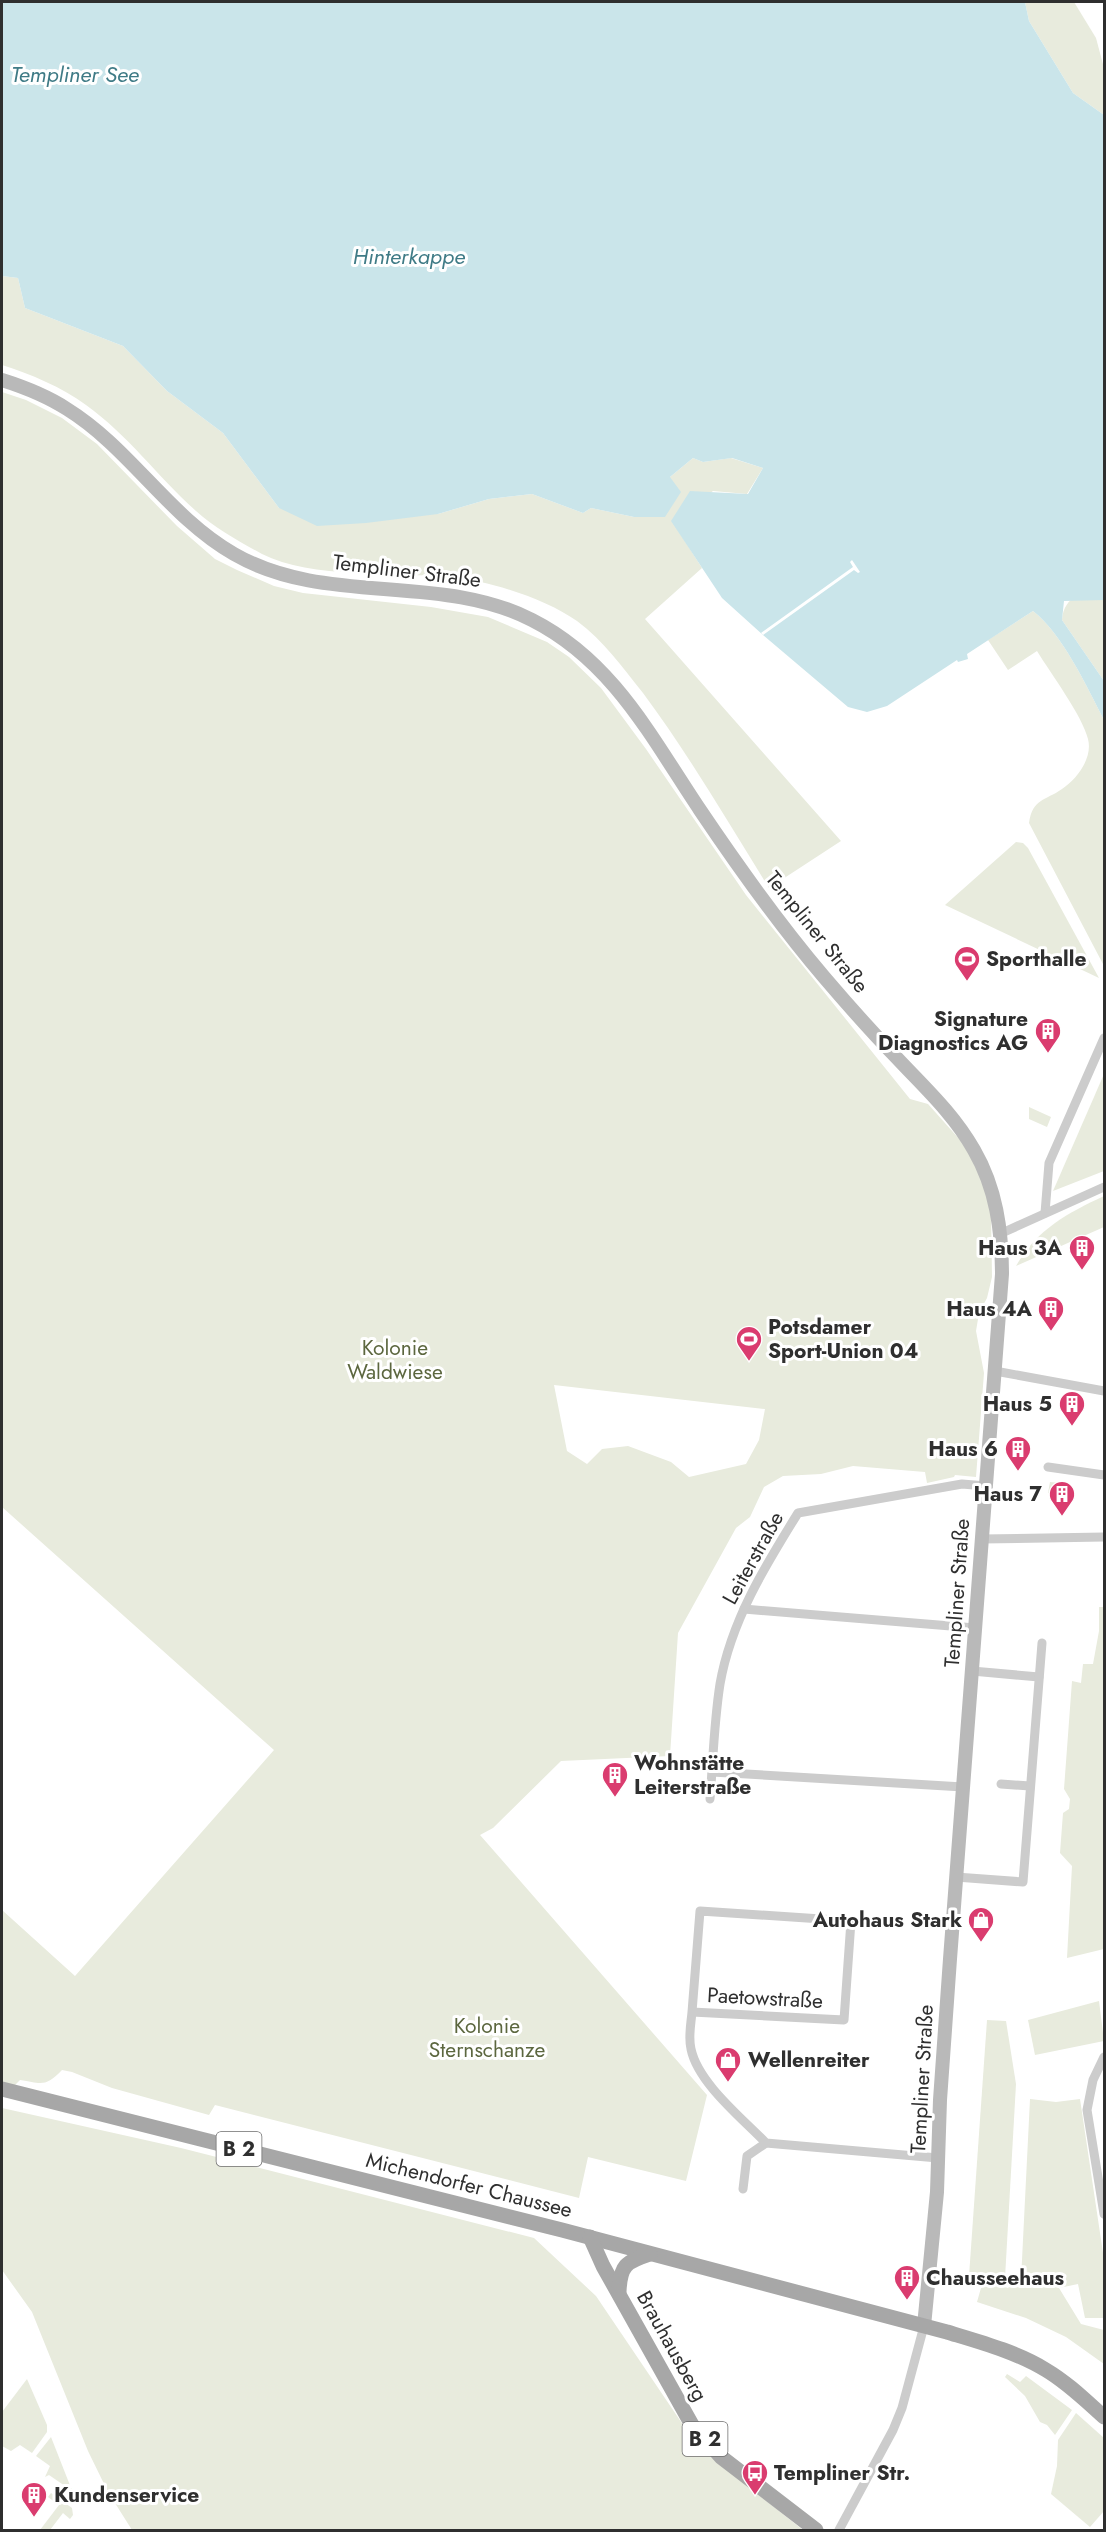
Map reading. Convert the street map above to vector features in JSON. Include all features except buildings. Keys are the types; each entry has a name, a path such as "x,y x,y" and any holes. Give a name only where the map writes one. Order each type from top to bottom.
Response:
{"main road":[{"name":"Michendorfer Chaussee","path":"2,2089 590,2238 924,2326"},
{"name":"Brauhausberg","path":"590,2238 618,2294 692,2425 721,2457 816,2530"},
{"path":"618,2294 619,2274 624,2267 629,2261 650,2254"},
{"name":"B 2","path":"924,2326 981,2342 1043,2368 1104,2417"}],"street":[{"name":"Templiner Straße","path":"2,380 25,388 68,409 93,428 211,540 261,568 302,580 455,596 494,603 560,635 618,687 752,887 816,968 957,1121 976,1153 991,1187 1002,1233 1002,1274 924,2326 903,2408 847,2519 838,2530"},
{"path":"1045,1213 1049,1163 1104,1038"},
{"path":"1002,1233 1104,1187"},
{"path":"995,1371 1104,1391"},
{"path":"1048,1467 1104,1475"},
{"name":"Leiterstraße","path":"710,1799 720,1684 731,1643 744,1609 764,1569 798,1513 962,1484 986,1486"},
{"path":"982,1539 1104,1537 1104,1530"},
{"path":"744,1609 975,1628"},
{"path":"956,1877 1023,1882 1042,1643"},
{"path":"972,1671 1039,1677"},
{"path":"712,1772 963,1787"},
{"path":"1001,1784 1030,1786"},
{"name":"Paetowstraße","path":"692,2012 844,2020 851,1922 700,1911 692,2012 691,2049 697,2067 714,2090 766,2143"},
{"path":"1104,2057 1093,2080 1087,2110 1104,2214"},
{"path":"743,2189 747,2156 766,2143 938,2158"}],"green space":[{"path":"1025,2 1074,2 1096,38 1104,68 1104,115 1073,93 1029,21"},
{"path":"2,276 18,278 25,308 123,346 167,391 223,433 279,508 438,514 489,499 532,494 583,513 591,508 634,517 670,477 693,458 703,462 731,458 763,468 747,494 713,491 672,521 702,568 645,619 841,841 769,888 692,765 643,693 596,637 577,621 550,605 517,592 467,579 329,571 282,562 262,554 219,529 182,498 116,429 86,405 46,382 2,365"},
{"path":"2,392 26,400 62,418 97,444 177,526 215,559 237,570 274,586 303,593 431,607 488,617 547,642 569,657 601,688 646,749 746,895 910,1099 928,1104 961,1141 977,1166 991,1210 992,1277 987,1298 979,1313 976,1331 984,1373 976,1477 955,1475 927,1483 925,1472 853,1466 821,1474 783,1476 764,1487 750,1517 736,1528 678,1633 670,1756 561,1761 493,1828 480,1835 707,2095 686,2181 588,2157 579,2198 215,2105 209,2115 112,2088 62,2070 47,2082 20,2080 14,2086 2,2083 2,1910 75,1976 274,1750 2,1507","holes":["554,1385 765,1409 759,1440 746,1464 689,1477 671,1462 628,1446 602,1449 587,1464 567,1451"]},
{"path":"1104,582 1104,681 1062,620 1071,600"},
{"path":"1033,611 1064,646 1104,720 1104,966 1029,823 1037,804 1068,785 1086,761 1089,746 1085,729 1037,651 1008,670 988,640"},
{"path":"1016,842 1023,843 1028,848 1099,978 945,905"},
{"path":"1104,1074 1104,1171 1053,1191"},
{"path":"1029,1107 1051,1117 1047,1127 1029,1119"},
{"path":"1104,1196 1104,1227 1016,1266 1024,1253 1054,1224"},
{"path":"1050,1482 1070,1484 1069,1495 1048,1493"},
{"path":"1099,1607 1104,1607 1104,1949 1067,1958 1072,1866 1060,1853 1063,1813 1069,1809 1070,1799 1064,1789 1072,1681 1081,1683 1083,1664 1093,1664 1099,1631"},
{"path":"1099,2001 1104,2041 1035,2055 1028,2020"},
{"path":"987,2020 1006,2021 1016,2084 1005,2278 969,2276"},
{"path":"1030,2099 1056,2102 1080,2099 1103,2253 1104,2318 1085,2318 1078,2284 1059,2288 1081,2324 1104,2330 1104,2364 1066,2337 1026,2318 977,2302 983,2281 1008,2288 1016,2280 1021,2280"},
{"path":"2,2108 181,2148 534,2238 596,2296 698,2447 803,2530 132,2530 108,2492 88,2451 32,2312 2,2270"},
{"path":"1007,2374 1020,2382 1026,2376 1072,2410 1055,2435 1047,2425 1040,2422 1025,2396 1005,2377"},
{"path":"27,2379 47,2425 47,2432 32,2453 20,2445 11,2451 2,2446 2,2412"},
{"path":"1076,2413 1104,2438 1104,2511 1090,2527 1051,2494 1057,2466 1058,2440"},
{"path":"51,2437 73,2493 72,2496 63,2490 65,2486 49,2475 45,2477 50,2466 36,2456"},
{"path":"51,2493 72,2508 73,2515 70,2519 63,2513 50,2530 40,2530 59,2505 48,2497"}],"water":[{"name":"Hinterkappe","path":"2,2 1025,2 1029,21 1073,93 1104,115 1104,600 1064,601 1062,620 1104,681 1104,720 1064,646 1033,611 967,654 968,659 958,662 957,660 887,706 867,712 848,707 722,598 671,521 690,491 748,494 763,468 732,458 703,462 693,458 670,477 681,492 665,517 634,517 591,508 583,513 532,494 489,499 438,514 366,523 317,526 279,508 223,433 167,391 123,346 25,308 18,278 2,276"}],"pier":[{"path":"852,560 860,572 854,570 763,635 761,633 853,567 850,562"}],"place":[{"name":"Sporthalle","path":"967,982"},
{"name":"Signature Diagnostics AG","path":"1048,1054"},
{"name":"Haus 3A","path":"1082,1271"},
{"name":"Haus 4A","path":"1051,1332"},
{"name":"Potsdamer Sport-Union 04","path":"749,1362"},
{"name":"Haus 5","path":"1072,1427"},
{"name":"Haus 6","path":"1018,1472"},
{"name":"Haus 7","path":"1062,1517"},
{"name":"Wohnstätte Leiterstraße","path":"615,1798"},
{"name":"Autohaus Stark","path":"981,1943"},
{"name":"Wellenreiter","path":"728,2083"},
{"name":"Chausseehaus","path":"907,2301"},
{"name":"Templiner Str.","path":"755,2496"},
{"name":"Kundenservice","path":"34,2518"}],"water label":[{"name":"Templiner See","path":"75,74"}],"park label":[{"name":"Kolonie Waldwiese","path":"395,1360"},
{"name":"Kolonie Sternschanze","path":"487,2038"}]}
